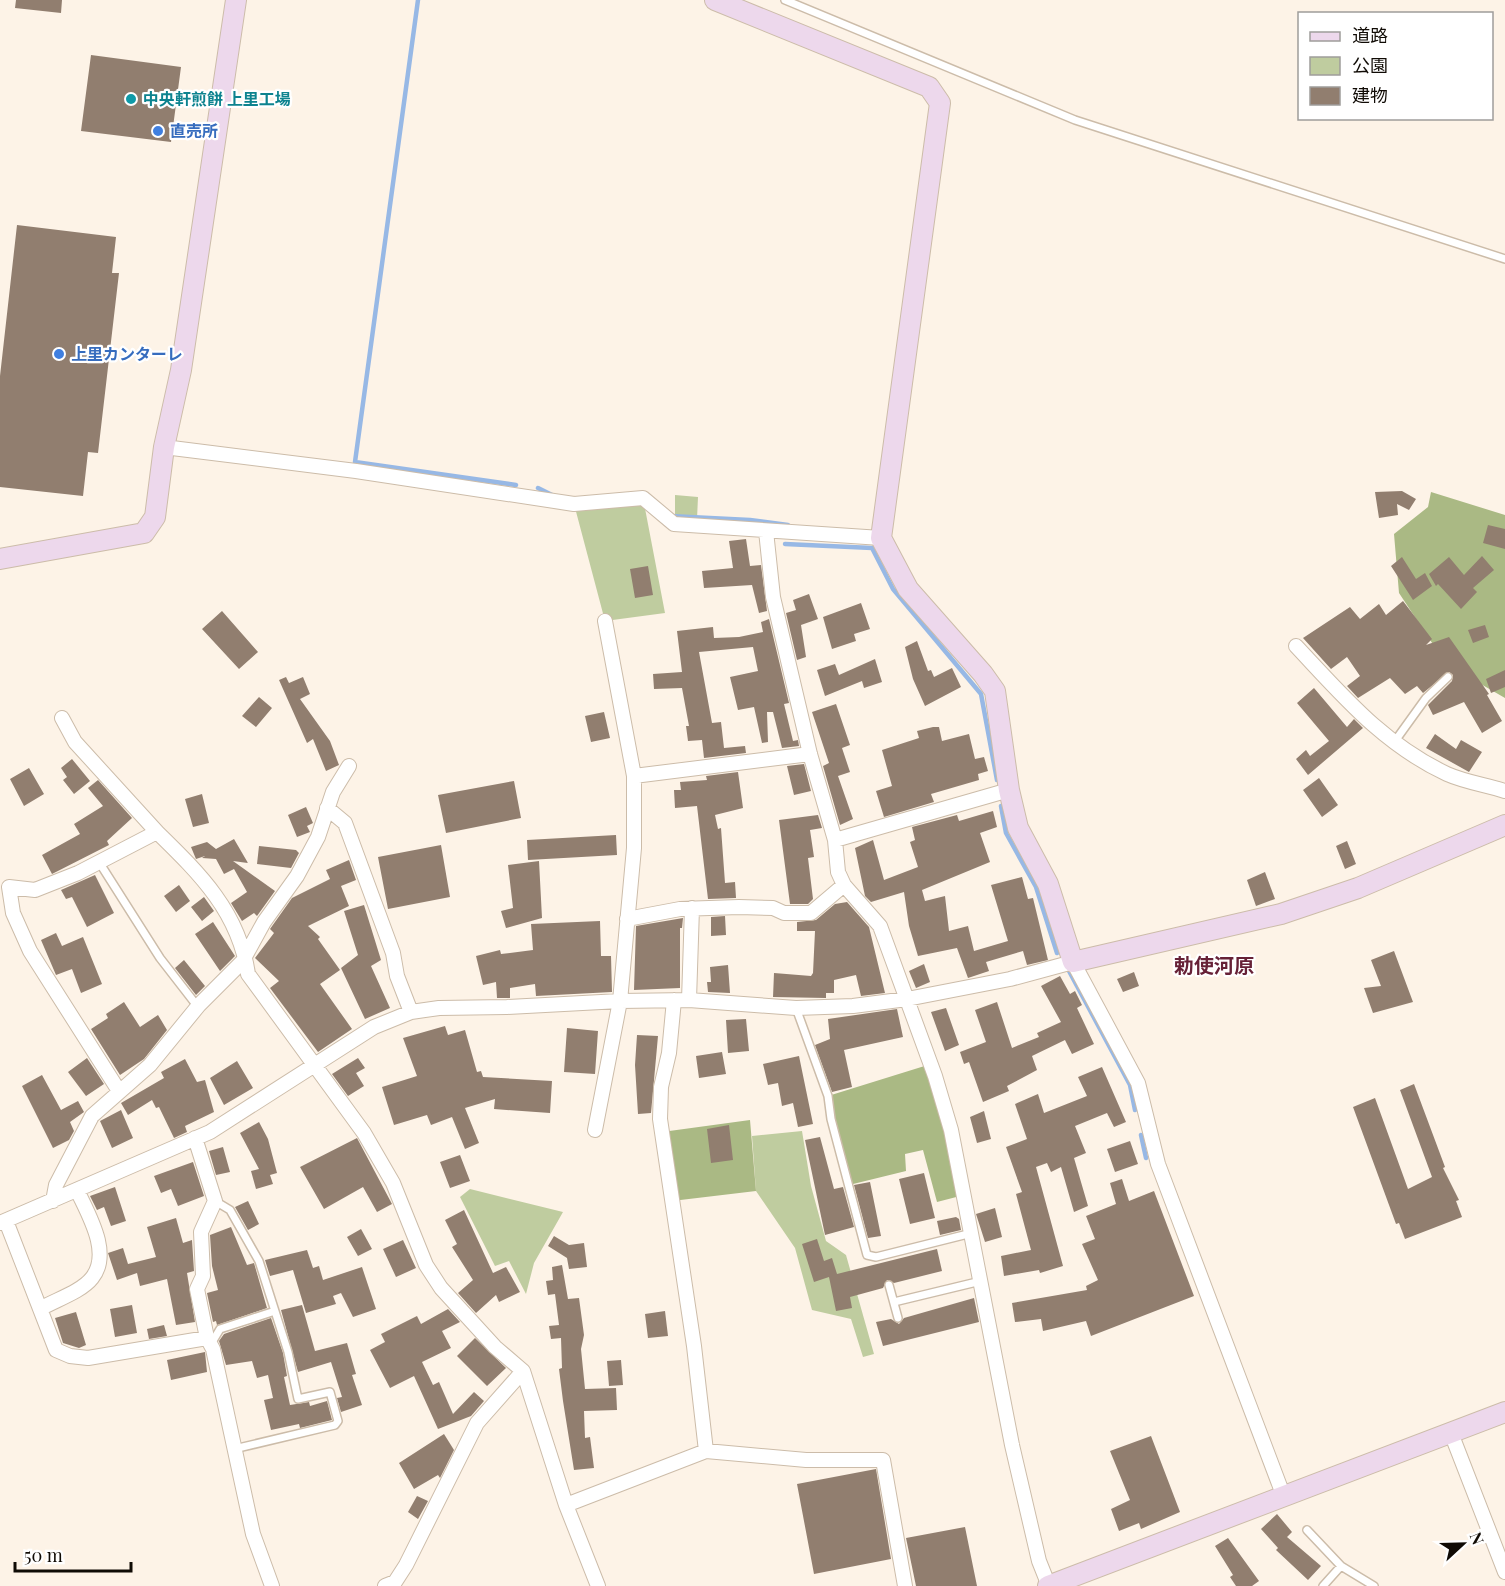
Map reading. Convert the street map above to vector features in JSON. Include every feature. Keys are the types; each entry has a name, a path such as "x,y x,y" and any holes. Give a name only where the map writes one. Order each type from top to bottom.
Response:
{"street":[{"path":"0,559 144,533 155,517 164,447 181,370 236,0"},
{"path":"715,0 930,87 940,103 881,538 908,589 984,674 995,691 1009,790 1018,828 1048,884 1073,962 1138,1083 1158,1164 1284,1497"},
{"path":"164,447 356,471 574,504 643,498 675,524 881,538"},
{"path":"766,531 773,597 810,754 835,840 838,872 844,885 880,926 951,1130 1015,1456 1039,1561 1049,1586 1505,1412"},
{"path":"595,1130 620,1001 634,848 634,776 605,621"},
{"path":"1296,646 1369,723 1448,774 1505,791"},
{"path":"62,718 75,742 157,832 200,873 232,921 245,956 248,974 364,1133 393,1183 426,1265 441,1288 495,1347 524,1371 566,1506 598,1586"},
{"path":"634,776 810,754"},
{"path":"53,1201 56,1185 92,1116 150,1065 198,1007 245,956 264,922 297,876 318,837 333,792 349,766"},
{"path":"835,840 1009,790"},
{"path":"327,808 345,823 393,953 397,976 411,1012"},
{"path":"209,1342 88,1358 70,1356 56,1350 3,1222 210,1132 374,1027 411,1012 439,1008 674,1000 796,1008 853,1006 907,999 1010,979 1073,962 1281,914 1358,888 1505,825"},
{"path":"119,1091 30,951 13,914 9,887 35,890 99,862 157,832"},
{"path":"627,919 692,908 739,907 772,909 784,913 811,913 844,885"},
{"path":"689,1000 692,908"},
{"path":"674,1000 660,1119 694,1346 706,1451"},
{"path":"195,1138 215,1201 201,1232 203,1276 197,1289 253,1534 272,1586"},
{"path":"40,1309 93,1278 101,1256 94,1228 77,1190"},
{"path":"386,1586 395,1582 406,1565 477,1423 524,1371"},
{"path":"1451,1432 1505,1572"},
{"path":"566,1506 706,1451 806,1460 883,1460 905,1586"}],"lane":[{"path":"785,0 1075,120 1505,259"},
{"path":"1395,741 1425,698 1448,677"},
{"path":"99,862 160,958 198,1007"},
{"path":"796,1008 828,1096 831,1119 867,1255 876,1257 972,1233"},
{"path":"215,1201 230,1210 260,1262 288,1352 298,1399 330,1392 338,1421 335,1425 234,1449"},
{"path":"894,1302 981,1281"},
{"path":"889,1285 898,1318"},
{"path":"209,1342 220,1329 275,1311"},
{"path":"1307,1530 1341,1566 1374,1586"},
{"path":"1323,1586 1341,1566"}],"green space":[{"path":"1431,492 1505,515 1505,698 1446,664 1399,593 1394,534 1428,507"},
{"path":"675,495 698,497 697,519 675,518"},
{"path":"643,498 665,613 605,621 574,504"},
{"path":"931,1064 964,1195 937,1202 923,1150 905,1154 906,1171 849,1185 828,1096"},
{"path":"750,1120 756,1191 672,1201 662,1132"},
{"path":"802,1131 811,1186 826,1241 846,1255 874,1354 863,1357 851,1319 812,1310 795,1248 756,1191 752,1136"},
{"path":"470,1189 563,1212 534,1263 526,1294 509,1261 495,1266 460,1197"}],"building":[{"path":"16,0 62,0 61,13 15,8"},
{"name":"中央軒煎餅 上里工場","path":"91,55 181,67 171,142 81,131"},
{"path":"17,225 116,237 112,273 119,273 98,453 88,452 83,496 0,487 0,376"},
{"path":"1402,491 1416,499 1409,510 1397,504 1398,515 1379,518 1375,492"},
{"path":"1488,525 1505,529 1505,549 1483,543"},
{"path":"746,539 750,566 761,565 767,611 759,613 752,585 704,588 702,571 733,568 729,541"},
{"path":"1482,556 1494,570 1473,588 1477,592 1461,609 1438,584 1436,586 1429,574 1449,557 1464,575"},
{"path":"1402,557 1416,579 1425,573 1432,586 1413,600 1391,566"},
{"path":"648,566 653,595 635,598 630,569"},
{"path":"809,594 818,619 801,625 806,657 797,660 786,613 796,610 793,600"},
{"path":"1403,601 1432,639 1426,645 1449,637 1489,694 1487,695 1502,721 1482,733 1464,702 1433,715 1428,705 1452,681 1453,675 1449,672 1423,693 1417,686 1405,694 1390,678 1358,698 1347,686 1360,676 1347,657 1331,669 1303,638 1350,607 1360,619 1379,604 1386,615"},
{"path":"861,603 870,629 854,634 856,641 832,649 823,617"},
{"path":"222,611 258,652 239,669 202,629"},
{"path":"769,619 789,703 784,704 793,741 798,740 799,746 782,748 773,712 767,712 768,742 762,743 754,707 738,710 730,677 758,671 753,647 699,652 712,723 721,722 724,748 745,746 746,753 704,758 702,740 688,741 686,726 689,726 682,688 654,689 653,674 682,672 677,631 713,627 714,638 739,637 763,632 761,622"},
{"path":"1485,625 1489,637 1473,643 1468,630"},
{"path":"917,641 928,671 931,670 934,677 952,668 961,687 925,706 913,679 905,647"},
{"path":"875,659 882,682 864,688 862,681 825,696 817,670 835,664 839,675"},
{"path":"1505,670 1505,687 1491,693 1486,679"},
{"path":"286,677 289,683 303,677 310,694 300,699 330,741 339,765 326,771 313,739 307,743 279,680"},
{"path":"1314,688 1347,727 1354,719 1363,728 1308,775 1296,759 1306,750 1310,756 1329,741 1297,703"},
{"path":"259,697 272,708 256,727 242,716"},
{"path":"836,704 850,745 842,748 850,772 838,776 853,819 840,825 823,766 829,763 812,712"},
{"path":"604,712 610,738 591,742 585,716"},
{"path":"939,727 942,741 969,734 975,759 984,757 988,771 978,774 979,780 931,794 934,802 884,817 876,791 892,786 882,750 919,738 917,731"},
{"path":"1435,734 1456,749 1461,740 1482,752 1469,772 1426,748"},
{"path":"72,759 90,781 74,794 63,780 67,777 61,768"},
{"path":"804,764 811,791 794,795 787,766"},
{"path":"29,768 44,794 24,806 10,779"},
{"path":"738,772 743,808 715,815 718,829 721,828 725,883 735,882 736,898 708,899 697,806 675,808 674,790 681,790 680,782 707,780 706,776"},
{"path":"1319,778 1338,805 1322,817 1303,790"},
{"path":"98,780 132,818 107,841 109,845 52,874 42,855 80,834 74,824 103,806 88,788"},
{"path":"514,781 521,818 446,833 438,795"},
{"path":"202,794 209,823 193,827 185,799"},
{"path":"306,807 313,823 307,826 310,832 297,837 288,815"},
{"path":"993,811 997,827 980,833 990,862 922,890 925,901 945,896 949,931 968,926 974,951 1008,941 991,885 1022,877 1028,899 1033,898 1048,960 1027,965 1023,951 986,962 989,971 968,978 957,948 918,956 909,926 904,892 871,902 865,896 855,848 873,840 884,880 918,867 910,842 915,840 912,827 957,815 959,821"},
{"path":"818,815 822,828 810,830 814,857 808,858 813,899 808,904 790,904 779,820"},
{"path":"616,835 617,855 528,860 527,840"},
{"path":"234,839 248,863 233,861 275,891 257,916 254,913 242,921 231,903 247,892 234,869 224,874 216,859 202,858 205,856 196,859 191,847 207,842 216,849"},
{"path":"1347,841 1356,864 1345,869 1336,846"},
{"path":"441,845 450,897 388,909 378,857"},
{"path":"259,846 296,850 299,853 291,868 257,864"},
{"path":"349,860 356,880 341,886 349,906 308,926 320,937 318,939 340,970 320,984 352,1029 318,1052 270,988 279,981 255,958 274,933 270,929 292,898 330,879 326,870"},
{"path":"539,861 542,918 506,928 501,911 513,908 508,865"},
{"path":"1265,872 1275,899 1256,906 1247,880"},
{"path":"95,875 114,913 87,927 72,897 66,899 61,890"},
{"path":"179,885 190,901 176,912 164,896"},
{"path":"204,897 214,911 202,921 191,907"},
{"path":"847,902 869,927 885,993 861,996 856,975 834,980 834,993 826,993 826,998 773,997 774,973 811,976 813,973 815,931 797,931 797,922 816,920 835,904"},
{"path":"364,905 381,960 371,966 390,1008 365,1019 341,968 358,955 344,911"},
{"path":"725,916 726,935 711,936 711,917"},
{"path":"683,918 682,928 680,928 680,988 634,990 636,926"},
{"path":"600,921 601,956 611,956 612,992 536,996 535,984 510,988 510,998 497,998 496,982 483,985 476,956 500,950 501,954 533,950 531,924"},
{"path":"213,922 235,956 220,971 195,934"},
{"path":"56,933 62,946 83,937 102,984 81,993 72,969 56,975 41,940"},
{"path":"1394,951 1413,1002 1373,1013 1364,988 1381,986 1371,960"},
{"path":"184,960 205,986 196,995 175,968"},
{"path":"924,964 930,982 916,988 909,971"},
{"path":"728,965 730,993 708,992 707,982 711,982 710,967"},
{"path":"1134,972 1139,986 1123,992 1117,979"},
{"path":"1060,976 1070,994 1075,991 1082,1005 1077,1008 1094,1044 1072,1054 1065,1040 1032,1056 1037,1070 1007,1086 1009,1091 983,1102 969,1062 964,1064 960,1052 986,1042 975,1010 997,1002 1012,1048 1039,1037 1037,1033 1061,1022 1041,986"},
{"path":"124,1002 140,1027 158,1015 167,1030 144,1059 120,1075 91,1029 108,1018 106,1014"},
{"path":"946,1008 959,1045 945,1051 931,1012"},
{"path":"897,1009 903,1037 844,1050 852,1087 832,1092 815,1045 830,1039 828,1019"},
{"path":"746,1019 749,1051 728,1053 726,1020"},
{"path":"445,1026 448,1035 465,1030 477,1072 481,1071 483,1077 552,1081 550,1113 494,1109 495,1099 465,1108 479,1143 465,1149 452,1117 431,1125 427,1115 394,1125 382,1087 417,1076 403,1038"},
{"path":"567,1028 598,1031 595,1074 564,1072"},
{"path":"637,1035 658,1036 651,1113 638,1114 635,1065"},
{"path":"722,1052 726,1074 699,1078 696,1056"},
{"path":"799,1056 813,1124 798,1127 793,1103 782,1106 778,1083 768,1085 763,1064"},
{"path":"87,1058 104,1084 86,1096 68,1072"},
{"path":"358,1058 365,1068 356,1073 364,1086 348,1096 332,1074"},
{"path":"185,1059 197,1082 205,1080 214,1112 185,1126 187,1132 174,1138 159,1107 156,1108 152,1100 128,1115 121,1103 164,1078 161,1072"},
{"path":"237,1061 253,1088 224,1105 210,1078"},
{"path":"1102,1067 1126,1122 1114,1127 1107,1113 1075,1126 1086,1153 1074,1158 1088,1206 1074,1212 1061,1167 1051,1172 1047,1163 1036,1167 1063,1266 1040,1273 1039,1270 1004,1276 1001,1256 1031,1250 1016,1194 1022,1192 1006,1147 1027,1139 1015,1104 1038,1094 1044,1113 1087,1096 1078,1077"},
{"path":"42,1075 61,1110 78,1101 84,1112 70,1122 74,1131 69,1140 53,1148 22,1086"},
{"path":"1414,1084 1445,1167 1443,1168 1459,1200 1456,1201 1462,1217 1405,1239 1399,1223 1396,1224 1353,1107 1375,1098 1408,1189 1432,1177 1400,1090"},
{"path":"121,1110 133,1138 112,1148 100,1121"},
{"path":"984,1111 991,1139 977,1143 970,1117"},
{"path":"259,1122 268,1139 277,1173 270,1175 273,1184 256,1189 251,1171 259,1169 240,1133"},
{"path":"729,1125 733,1160 711,1163 707,1129"},
{"path":"820,1137 834,1189 843,1187 854,1227 825,1235 805,1140"},
{"path":"357,1138 392,1204 377,1212 363,1187 324,1209 300,1167"},
{"path":"1130,1141 1138,1164 1115,1172 1107,1149"},
{"path":"223,1147 230,1172 216,1175 209,1151"},
{"path":"460,1155 470,1181 450,1188 440,1162"},
{"path":"193,1162 204,1196 178,1206 171,1189 161,1193 154,1176"},
{"path":"924,1173 935,1218 910,1224 899,1179"},
{"path":"1122,1179 1129,1201 1154,1191 1194,1296 1091,1336 1086,1321 1043,1331 1041,1319 1015,1322 1012,1303 1087,1290 1086,1286 1098,1280 1082,1244 1095,1239 1086,1216 1116,1204 1110,1183"},
{"path":"870,1182 881,1236 868,1238 854,1185"},
{"path":"115,1187 126,1221 111,1226 104,1207 97,1210 90,1196"},
{"path":"248,1201 259,1224 248,1230 235,1207"},
{"path":"995,1208 1002,1237 985,1242 976,1214"},
{"path":"464,1210 493,1273 506,1267 520,1292 499,1302 496,1295 476,1313 458,1293 473,1280 452,1247 457,1244 445,1220"},
{"path":"956,1217 959,1219 961,1230 940,1235 937,1221"},
{"path":"176,1218 183,1243 192,1240 194,1271 187,1273 195,1322 176,1325 167,1279 140,1286 137,1273 117,1280 108,1253 123,1248 128,1264 156,1257 147,1227"},
{"path":"231,1227 247,1265 254,1263 267,1308 217,1325 216,1321 213,1322 207,1293 218,1290 212,1266 210,1235"},
{"path":"361,1229 372,1249 358,1256 347,1237"},
{"path":"554,1236 569,1245 584,1243 587,1267 569,1269 567,1258 548,1246"},
{"path":"817,1239 824,1261 832,1258 837,1274 937,1249 942,1271 894,1283 887,1280 883,1288 850,1297 852,1308 836,1311 829,1277 814,1282 802,1244"},
{"path":"403,1240 416,1268 396,1277 383,1249"},
{"path":"307,1250 313,1268 319,1266 323,1280 362,1267 376,1309 353,1317 341,1293 333,1296 336,1304 306,1313 293,1270 270,1276 265,1260"},
{"path":"562,1265 568,1299 579,1298 584,1335 581,1349 585,1389 616,1388 617,1410 584,1411 585,1438 590,1437 594,1468 574,1470 559,1369 562,1368 561,1338 551,1339 549,1326 559,1325 555,1294 548,1295 546,1281 553,1280 552,1267"},
{"path":"974,1298 979,1322 883,1346 876,1322 891,1319 899,1324 904,1318"},
{"path":"132,1305 137,1333 115,1337 110,1309"},
{"path":"302,1305 315,1351 347,1343 356,1374 352,1375 362,1405 341,1412 337,1398 342,1397 331,1362 298,1372 281,1310"},
{"path":"448,1309 460,1322 442,1331 451,1348 422,1362 433,1385 439,1382 453,1414 474,1392 484,1401 471,1416 438,1429 414,1376 390,1388 370,1350 385,1342 381,1334 417,1316 421,1324"},
{"path":"665,1311 668,1336 648,1338 645,1314"},
{"path":"76,1312 86,1345 79,1348 63,1343 55,1318"},
{"path":"271,1318 283,1353 287,1376 284,1377 290,1405 309,1402 310,1406 327,1401 332,1420 300,1428 299,1424 271,1430 264,1400 273,1398 268,1375 257,1378 252,1361 226,1365 219,1341 224,1334"},
{"path":"164,1325 167,1336 149,1339 147,1329"},
{"path":"475,1338 506,1368 487,1386 457,1356"},
{"path":"205,1352 207,1372 171,1380 167,1360"},
{"path":"621,1360 623,1385 609,1386 607,1361"},
{"path":"444,1434 454,1450 440,1478 438,1475 414,1489 399,1463"},
{"path":"1151,1436 1180,1512 1141,1529 1139,1523 1119,1531 1111,1509 1130,1500 1110,1451"},
{"path":"876,1469 891,1559 814,1574 797,1484"},
{"path":"417,1496 428,1501 418,1519 408,1512"},
{"path":"1277,1514 1292,1532 1287,1537 1321,1566 1308,1580 1276,1550 1278,1548 1261,1529"},
{"path":"965,1527 977,1586 916,1586 906,1538"},
{"path":"1228,1538 1259,1581 1252,1586 1236,1586 1230,1577 1233,1575 1215,1546"}],"waterway":[{"path":"418,0 355,462 516,485"},
{"path":"538,488 554,496"},
{"path":"670,516 750,520 788,525"},
{"path":"785,544 872,548 893,589 981,694 997,780"},
{"path":"1001,806 1006,833 1036,887 1057,953"},
{"path":"1069,971 1130,1085 1135,1110"},
{"path":"1141,1135 1146,1158"}],"place":[{"name":"中央軒煎餅 上里工場","path":"131,99"},
{"name":"直売所","path":"158,131"},
{"name":"上里カンターレ","path":"59,354"}],"district":[{"name":"勅使河原","path":"1214,966"}]}
